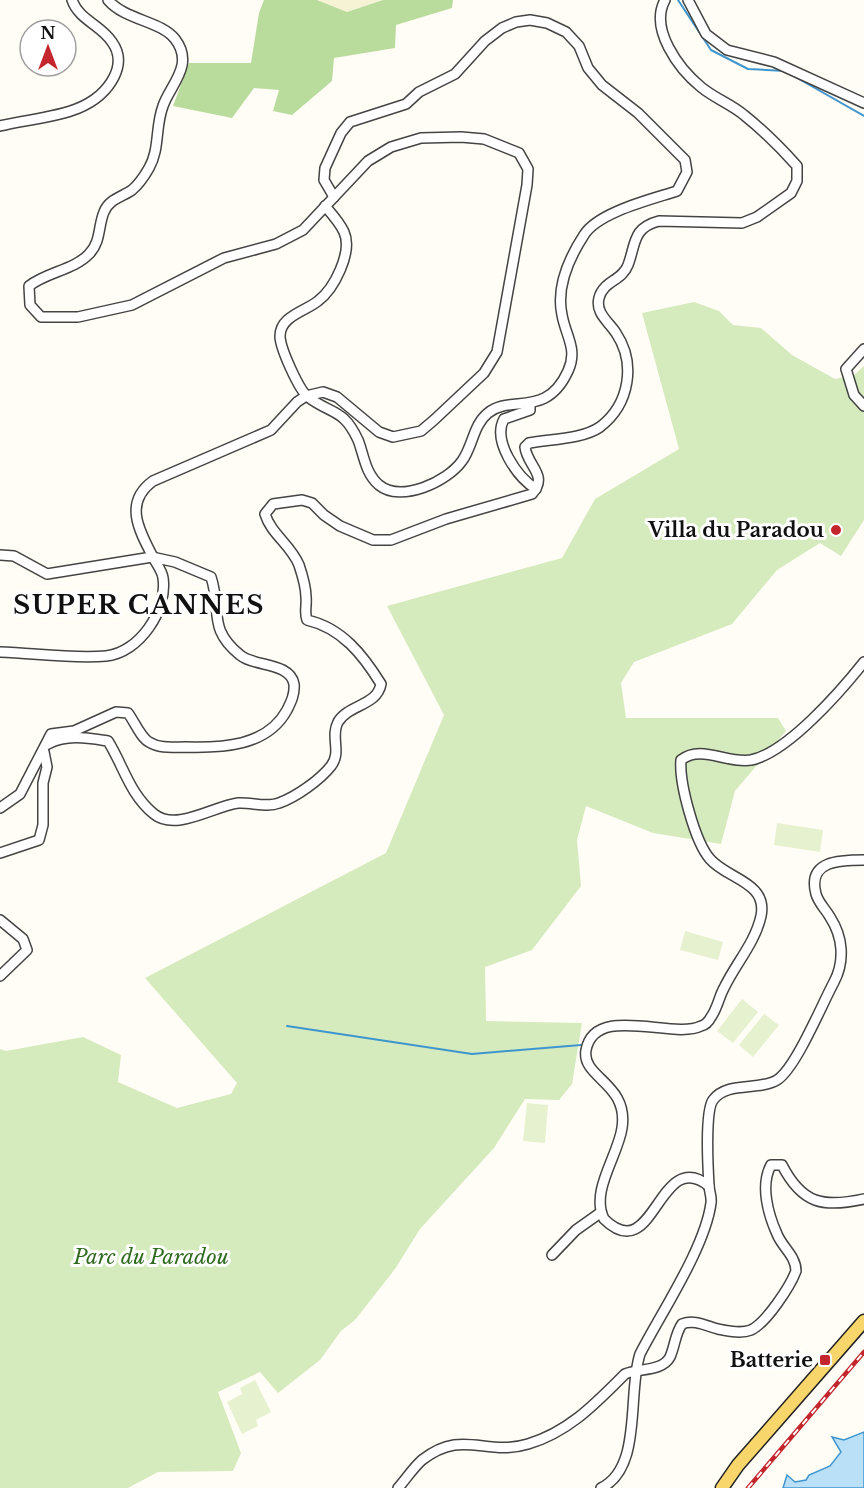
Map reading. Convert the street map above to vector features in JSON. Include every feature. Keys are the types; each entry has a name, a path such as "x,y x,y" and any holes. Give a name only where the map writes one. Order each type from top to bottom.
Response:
{"main road":[{"path":"722,1488 738,1465 863,1327"},
{"path":"729,1488 863,1327"}],"street":[{"path":"0,126 86,106 102,94 112,81 117,70 118,54 112,42 75,9 72,0"},
{"path":"0,652 108,656 132,647 147,632 164,589 163,575 138,520 135,504 140,490 153,481 271,430 306,396 323,392 337,397 379,432 393,437 407,436 421,431 434,420 484,373 495,357 528,169 519,153 484,139 461,136 421,138 391,147 368,161 303,230 276,244 224,258 132,305 78,317 41,317 36,313 28,296 29,286 82,261 92,252 98,240 104,210 115,198 132,189 149,169 156,150 163,105 176,86 180,72 181,53 174,38 122,12 108,0"},
{"path":"0,808 20,794 38,757 57,739 74,737 108,741 128,783 154,815 166,820 186,818 238,803 277,804 296,794 331,766 337,754 335,732 339,721 379,693 381,684 370,666 340,633 308,620 305,613 306,597 299,566 292,551 267,523 265,514 273,504 302,500 312,503 340,526 373,540 391,540 446,519 532,494 539,479 537,469 526,454 525,447 529,442 584,433 600,427 624,395 629,374 627,354 616,333 600,313 598,299 605,286 624,274 629,264 631,246 641,231 650,223 659,221 742,223 757,218 791,193 797,181 797,166 773,138 738,110 703,89 689,76 663,34 661,8 665,0"},
{"path":"688,0 706,34 727,50 774,62 864,103"},
{"path":"325,206 345,233 346,247 341,265 332,284 319,301 292,316 282,326 280,337 306,396 339,413 348,422 360,446 368,472 379,485 393,493 412,490 449,475 463,460 479,422 488,413 496,408 530,404 555,390 567,374 573,357 571,339 562,318 560,299 562,279 585,233 598,223 643,200 677,191 687,172 685,160 638,113 602,85 588,68 579,46 566,32 547,23 530,20 516,22 502,28 485,41 456,74 419,92 406,104 350,122 341,133 325,168 324,180 334,197"},
{"path":"864,349 846,369 854,395 864,406"},
{"path":"530,404 530,410 504,419 498,429 501,446 522,478 536,489"},
{"path":"0,555 14,556 47,574 153,557 175,562 211,577 217,627 224,639 242,657 285,671 294,682 293,698 280,722 270,730 244,742 223,748 161,747 146,741 128,713 116,712 74,731 51,734 46,748 47,767 42,800 43,825 39,840 0,853"},
{"path":"709,1186 699,1179 687,1178 674,1183 643,1225 632,1230 611,1226 600,1213 599,1203 622,1132 624,1116 622,1102 593,1071 586,1059 589,1041 595,1034 606,1028 623,1025 693,1029 704,1025 711,1017 724,988 754,938 762,913 760,899 754,888 710,860 693,822 682,789 681,760 688,754 698,753 736,762 753,760 774,752 792,738 864,662"},
{"path":"601,1488 619,1474 628,1452 635,1369 640,1354 705,1232 712,1201 709,1186 709,1108 713,1100 737,1088 776,1080 791,1065 837,976 842,958 840,941 832,921 816,895 816,879 825,864 838,859 864,860"},
{"path":"0,920 23,939 27,950 0,976"},
{"path":"403,1486 421,1461 454,1443 504,1448 530,1443 557,1433 570,1425 625,1374 635,1369 650,1368 669,1359 677,1332 682,1324 690,1321 731,1332 749,1331 762,1323 794,1277 796,1263 777,1234 765,1193 764,1176 771,1165 782,1165 798,1190 814,1202 846,1203 864,1199"},
{"path":"552,1255 576,1230 600,1213"}],"shaded area":[{"path":"317,0 383,0 347,12"}],"green space":[{"path":"264,0 317,0 347,12 383,0 453,0 452,8 396,25 395,48 334,58 332,81 292,115 273,111 279,90 254,88 232,118 173,106 189,63 251,63 259,13"},
{"name":"Parc du Paradou","path":"694,302 719,311 733,325 761,328 792,355 835,379 854,375 864,366 864,520 841,556 820,543 777,570 732,624 634,662 621,683 626,718 778,718 786,731 735,791 721,844 653,833 586,806 577,840 581,886 532,950 485,967 486,1021 582,1023 572,1084 559,1100 525,1099 494,1148 420,1229 395,1269 355,1320 341,1331 320,1360 278,1393 260,1372 218,1392 241,1453 233,1471 158,1472 128,1488 0,1488 0,1049 6,1051 83,1037 121,1055 118,1082 177,1108 231,1094 237,1083 145,978 386,853 444,715 387,606 562,558 595,499 679,449 642,313"},
{"path":"777,823 823,830 820,852 774,845"},
{"path":"685,931 723,942 718,960 680,950"},
{"path":"742,999 758,1012 733,1043 717,1031"},
{"path":"764,1014 779,1025 753,1057 739,1045"},
{"path":"527,1103 548,1105 545,1143 523,1141"},
{"path":"255,1380 271,1412 256,1420 258,1426 242,1434 227,1402 242,1394 240,1388"}],"water":[{"path":"864,1432 864,1488 783,1488 787,1475 795,1482 806,1480 809,1475 830,1466 841,1452 832,1437 844,1440"}],"waterway":[{"path":"678,0 711,50 748,69 785,71"},
{"path":"792,75 864,116"},
{"path":"287,1026 472,1054 581,1045"}],"railway":[{"path":"748,1488 864,1352"}],"place":[{"name":"Villa du Paradou","path":"836,530"},
{"name":"Batterie","path":"825,1360"}],"district":[{"name":"SUPER CANNES","path":"139,605"}]}
